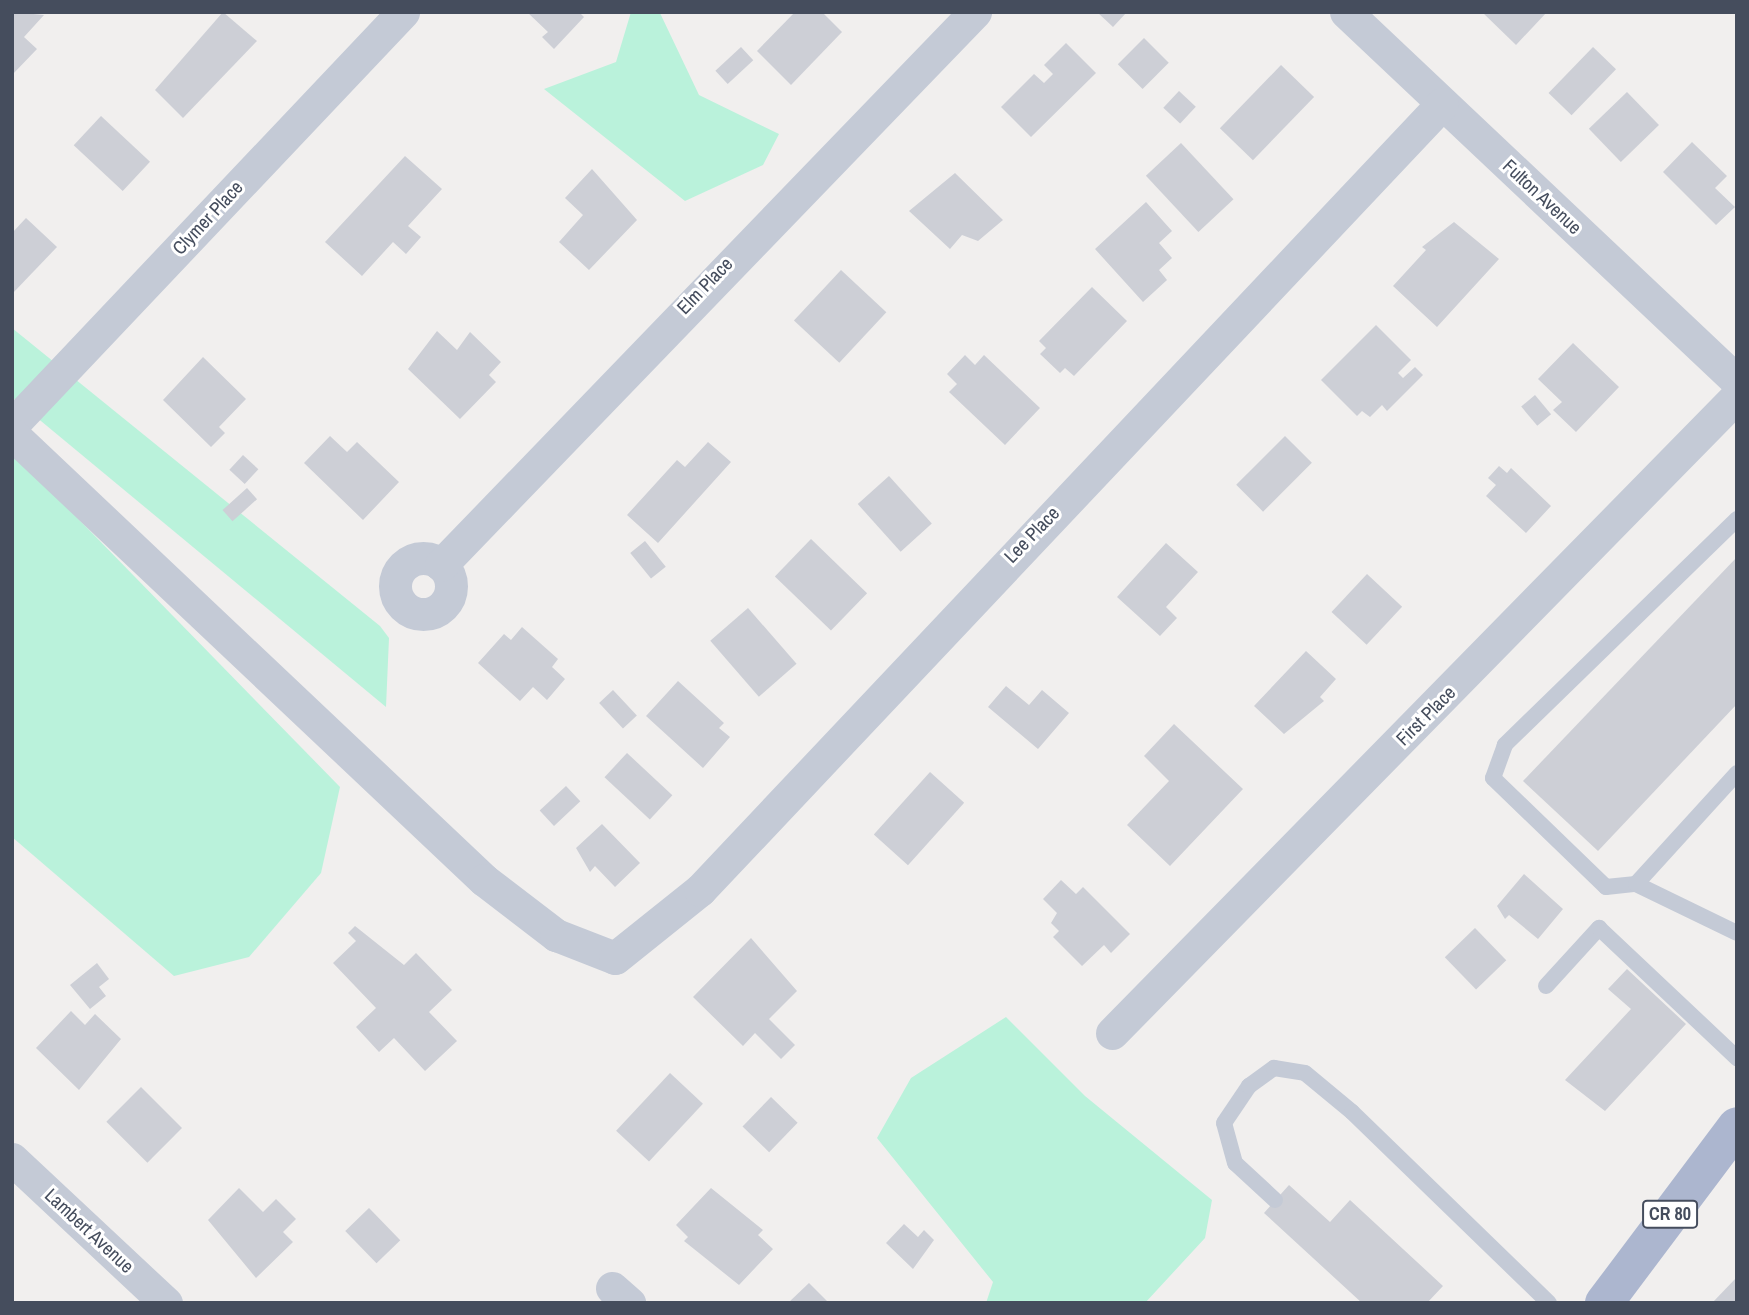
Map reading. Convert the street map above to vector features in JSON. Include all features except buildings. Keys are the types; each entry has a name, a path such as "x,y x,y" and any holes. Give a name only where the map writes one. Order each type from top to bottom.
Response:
{"main road":[{"name":"CR 80","path":"1604,1303 1737,1126"}],"street":[{"name":"Clymer Place","path":"12,425 403,12"},
{"name":"Elm Place","path":"441,565 975,12"},
{"name":"Fulton Avenue","path":"1346,12 1737,381"},
{"name":"Lee Place","path":"12,433 484,880 556,935 615,958 700,890 1442,104"},
{"name":"First Place","path":"1112,1033 1737,396"},
{"name":"Lambert Avenue","path":"12,1159 166,1303"}],"lane":[{"path":"1734,928 1636,884 1606,887 1503,792 1493,778 1496,762 1505,745 1737,519"},
{"path":"1636,884 1737,773"},
{"path":"1546,985 1599,928 1737,1058"},
{"path":"1275,1200 1235,1163 1224,1123 1249,1086 1274,1068 1306,1073 1352,1112 1537,1299"}],"green space":[{"path":"631,12 660,13 699,95 779,134 763,165 685,201 544,89 616,62"},
{"path":"12,328 380,626 389,638 386,707 12,397"},
{"path":"12,451 340,787 321,873 249,957 174,976 12,837"},
{"path":"1006,1017 1085,1096 1212,1200 1205,1238 1145,1303 986,1303 993,1282 877,1138 911,1078"}]}
